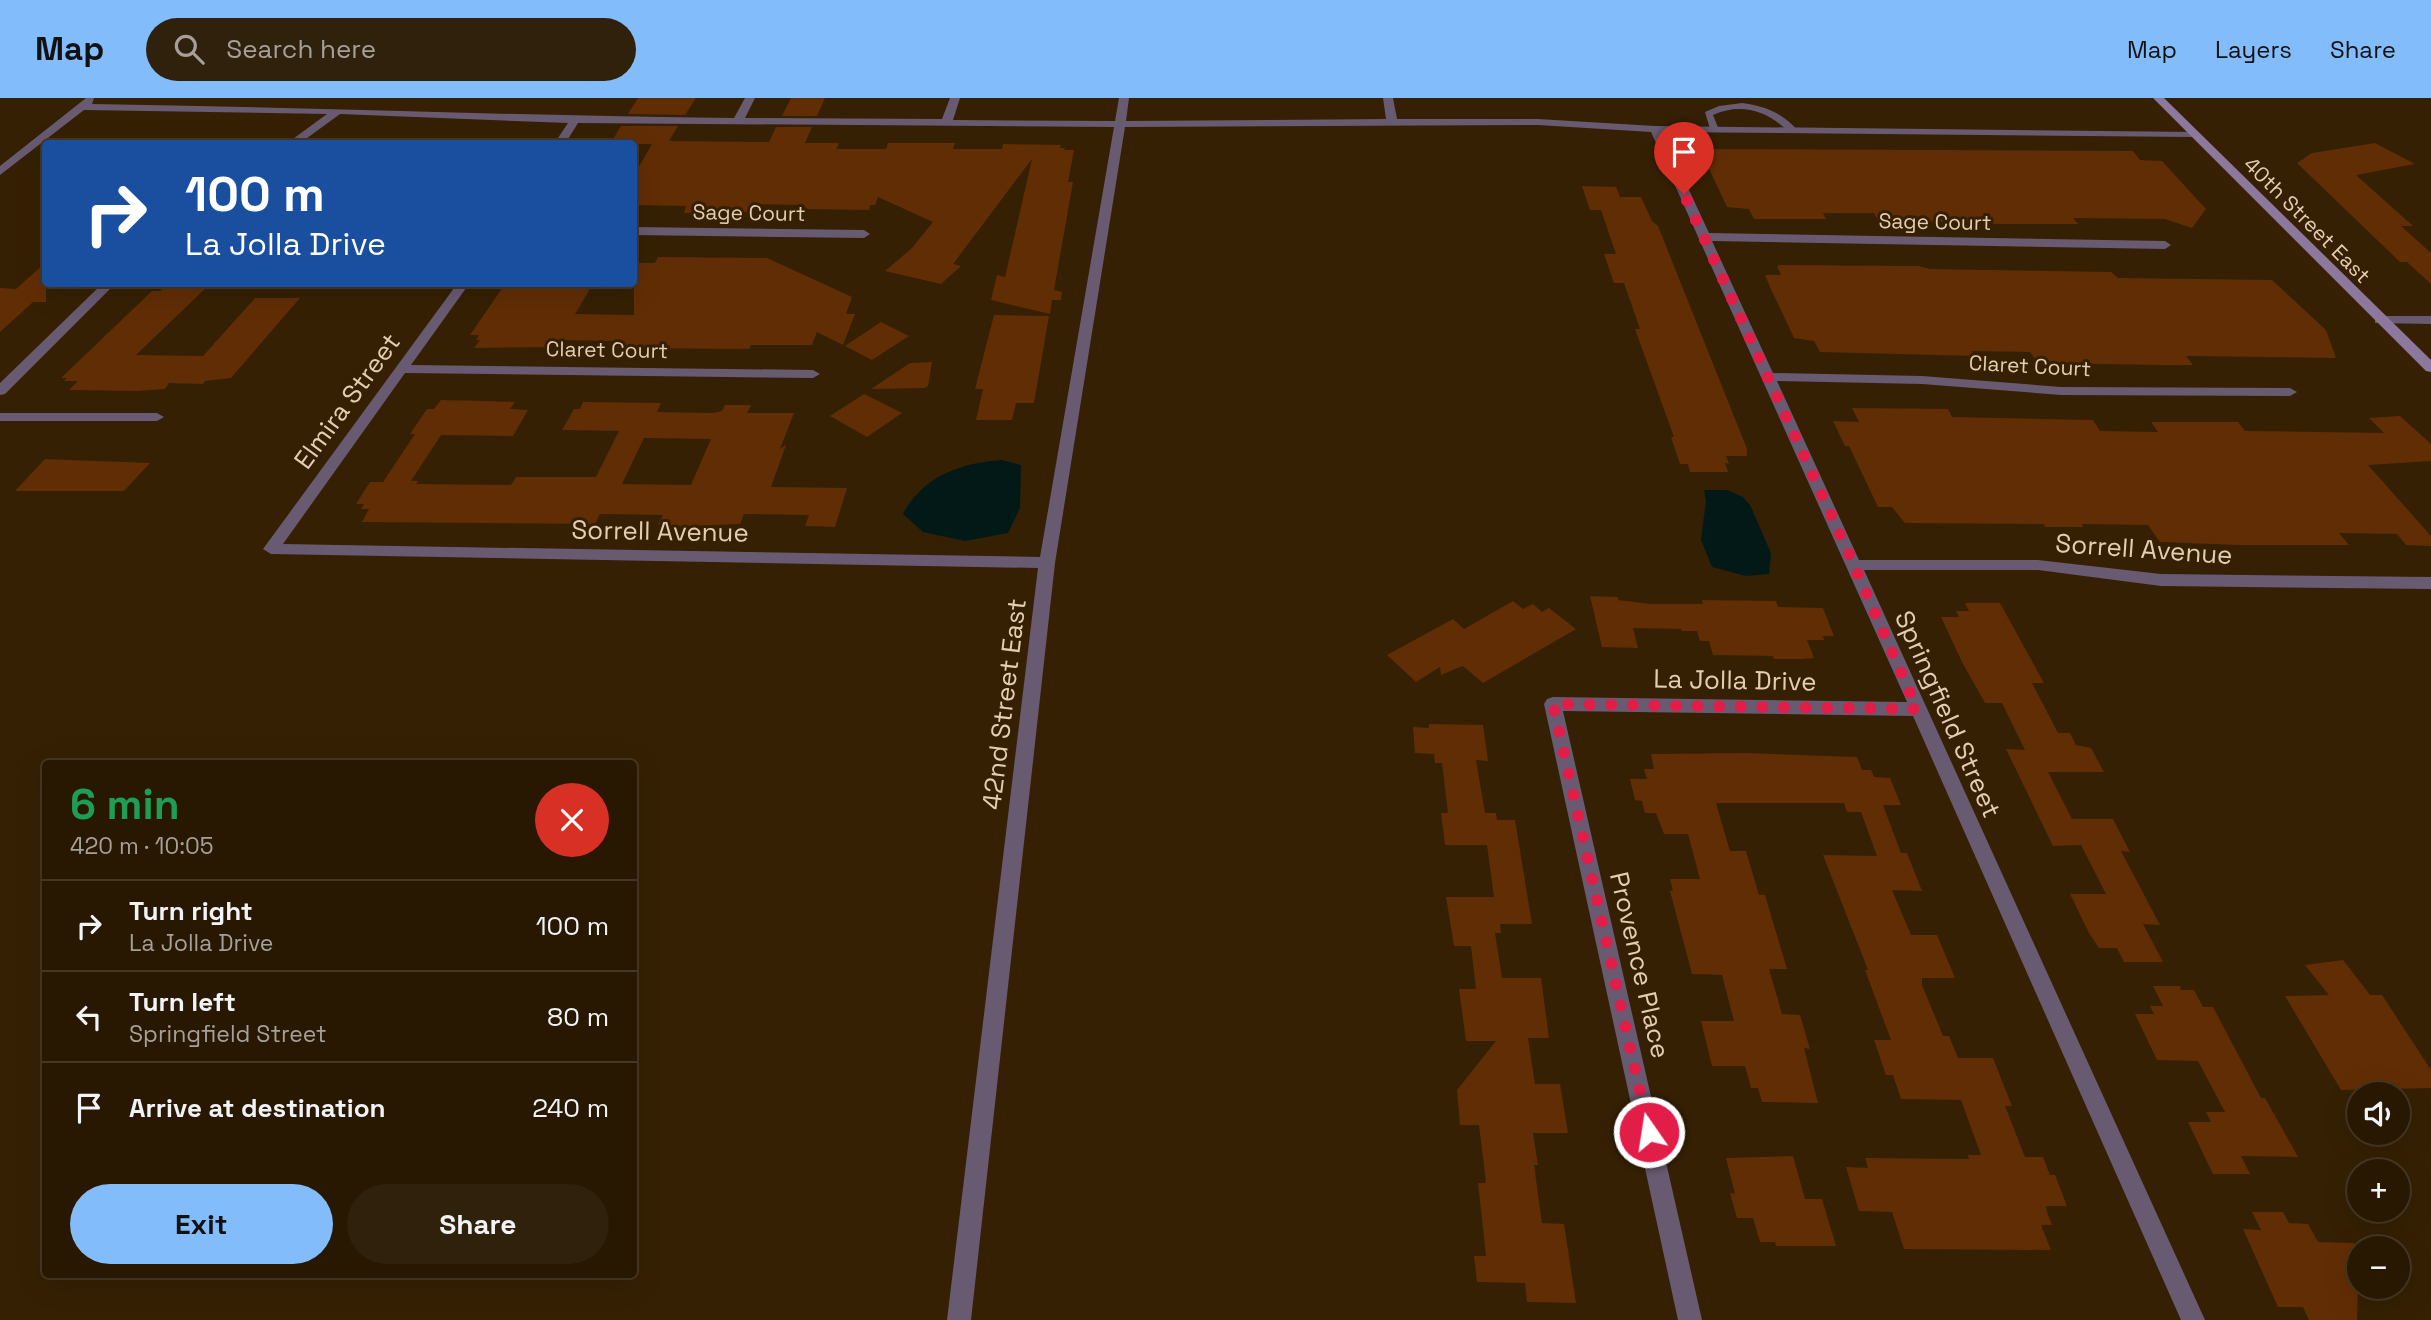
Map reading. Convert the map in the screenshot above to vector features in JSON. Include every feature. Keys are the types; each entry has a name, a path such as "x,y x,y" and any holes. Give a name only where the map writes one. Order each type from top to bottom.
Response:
{"main road":[{"name":"40th Street East","path":"2158,98 2431,368"}],"street":[{"path":"0,172 93,98"},
{"path":"738,121 750,98"},
{"path":"946,122 955,98"},
{"name":"42nd Street East","path":"959,1320 1047,563 1124,98"},
{"path":"1388,98 1392,121"},
{"path":"82,107 338,111 575,120 1120,124 1538,122 1655,129 2192,134"},
{"path":"297,140 338,111"},
{"path":"562,140 575,120"},
{"name":"Springfield Street","path":"1655,129 2193,1320"},
{"name":"Sage Court","path":"637,231 864,234"},
{"name":"Sage Court","path":"1703,237 2165,245"},
{"path":"0,391 106,287"},
{"name":"Elmira Street","path":"271,549 461,287"},
{"path":"2380,320 2431,320"},
{"name":"Claret Court","path":"400,369 813,374"},
{"name":"Claret Court","path":"1768,377 1922,380 2061,391 2290,392"},
{"path":"0,417 157,417"},
{"name":"Sorrell Avenue","path":"271,549 1047,563"},
{"name":"Sorrell Avenue","path":"1854,565 2038,565 2161,580 2431,583"},
{"name":"La Jolla Drive","path":"1553,704 1917,709"},
{"name":"Provence Place","path":"1553,704 1690,1320"}],"lane":[{"path":"1714,130 1708,114 1717,108 1734,106 1761,107 1784,120 1793,131"}],"water":[{"path":"1002,460 1021,465 1020,508 1008,533 965,541 923,532 903,514 911,501 932,481 958,468"},
{"path":"1704,490 1727,490 1743,497 1750,505 1771,553 1769,574 1746,576 1712,567 1701,540 1706,501"}],"building":[{"path":"638,98 696,98 685,115 628,114"},
{"path":"791,98 825,98 817,116 782,116"},
{"path":"621,126 678,126 669,141 769,142 776,127 812,127 805,143 839,143 836,149 886,149 888,143 955,143 953,149 1002,149 1003,144 1061,145 1060,148 1065,148 1064,150 1074,150 1068,182 1073,182 1054,290 1062,292 1061,300 1052,300 1050,314 991,300 997,275 1005,277 1032,159 953,264 961,266 941,284 885,271 912,248 933,222 878,197 869,210 807,209 804,205 753,204 749,212 684,213 686,206 637,205 637,170 652,144 637,144 637,140 612,140"},
{"path":"2375,143 2415,164 2356,175 2413,226 2401,226 2431,253 2431,284 2407,262 2400,262 2297,163 2312,153"},
{"path":"1709,149 2133,151 2140,160 2162,161 2206,209 2192,228 2165,219 2073,218 2078,224 2000,224 1888,220 1877,219 1874,213 1823,213 1826,219 1754,219 1749,209 1727,207 1704,158 1703,154 1711,154"},
{"path":"1582,186 1616,187 1620,197 1641,197 1652,221 1658,226 1747,449 1747,456 1726,456 1728,472 1690,472 1688,464 1680,464 1671,437 1674,437 1635,329 1640,329 1624,283 1614,283 1604,254 1616,254 1601,210 1590,210"},
{"path":"658,257 767,258 852,297 846,314 855,314 843,345 817,332 812,345 751,345 749,349 609,348 613,341 558,340 552,341 549,347 474,348 480,340 476,340 479,335 470,335 503,287 591,287 575,314 634,315 637,263 655,263"},
{"path":"42,266 42,287 46,287 46,302 33,302 0,332 0,288 16,289"},
{"path":"1777,266 1918,266 1930,269 2111,272 2118,278 2272,280 2326,330 2336,358 2186,356 2193,365 2161,365 2038,363 2030,352 1972,351 1975,356 1820,352 1814,341 1794,338 1770,287 1765,275 1781,275"},
{"path":"165,287 207,287 136,355 203,356 255,298 300,298 231,378 205,381 203,384 169,383 165,389 138,391 69,390 78,381 64,381 67,378 61,378 152,291 160,291"},
{"path":"994,315 1049,316 1034,403 1016,403 1012,420 976,420 983,389 975,389"},
{"path":"881,322 909,336 872,360 845,346"},
{"path":"932,362 928,386 925,388 871,389 910,363"},
{"path":"864,394 902,413 867,437 830,416"},
{"path":"441,400 515,402 510,409 528,410 513,436 441,435 411,481 418,481 416,484 511,485 516,477 596,477 619,431 562,430 574,409 580,409 583,402 661,403 657,412 713,413 722,411 725,405 751,405 747,413 794,413 780,449 786,445 771,487 847,488 835,527 805,526 809,515 744,514 740,524 688,526 658,525 663,515 600,514 595,524 362,522 369,509 361,509 364,504 356,504 370,482 383,482 415,434 410,434 427,409 434,409","holes":["644,438 711,439 691,485 622,484"]},
{"path":"1852,408 1948,409 1952,417 2093,420 2100,431 2158,432 2151,422 2238,422 2245,431 2384,433 2369,418 2400,416 2431,444 2431,461 2368,465 2431,536 2431,546 2406,545 2397,534 2339,533 2349,545 2239,545 2160,542 2148,525 2082,524 2083,527 2045,527 2044,524 1905,523 1892,507 1878,507 1849,446 1845,446 1833,421 1859,422"},
{"path":"45,459 150,463 124,491 15,491"},
{"path":"1590,596 1618,597 1618,600 1650,604 1703,604 1702,600 1776,601 1778,607 1823,608 1834,636 1823,636 1824,640 1807,640 1814,658 1802,659 1713,655 1709,641 1700,641 1697,631 1681,629 1633,628 1638,648 1602,647"},
{"path":"1513,601 1523,609 1533,604 1542,612 1549,608 1576,629 1483,683 1463,666 1441,675 1440,667 1416,682 1387,655 1453,619 1464,629"},
{"path":"1965,603 2000,603 2044,683 2032,683 2058,733 2070,733 2076,745 2091,748 2104,772 2048,772 2072,819 2113,819 2130,852 2121,851 2160,925 2143,924 2163,962 2124,962 2117,948 2099,948 2089,933 2070,894 2106,894 2081,845 2053,846 2006,749 2025,750 2002,703 1985,703 1962,662 1941,617 1959,617 1956,611 1969,611"},
{"path":"1429,724 1483,725 1488,761 1476,760 1485,813 1496,813 1497,820 1515,820 1532,924 1500,924 1501,933 1495,933 1502,978 1541,978 1549,1038 1528,1038 1535,1084 1560,1084 1568,1133 1533,1133 1538,1165 1534,1165 1542,1223 1564,1224 1576,1303 1527,1302 1525,1283 1477,1282 1474,1256 1486,1256 1478,1183 1486,1183 1479,1125 1460,1125 1457,1090 1496,1041 1466,1041 1459,989 1476,989 1471,946 1454,946 1446,897 1494,897 1487,845 1445,845 1441,813 1448,813 1442,763 1435,763 1434,754 1415,753 1413,727 1429,728"},
{"path":"1745,753 1857,757 1862,770 1871,770 1874,777 1890,778 1901,805 1883,805 1901,853 1907,853 1922,891 1892,890 1911,935 1937,935 1955,978 1922,978 1922,985 1943,1036 1949,1036 1958,1058 1993,1058 2012,1106 2005,1106 2025,1157 2043,1157 2050,1175 2055,1175 2067,1206 2045,1206 2052,1225 2041,1225 2051,1250 1904,1249 1892,1212 1859,1211 1846,1167 1868,1168 1865,1158 1969,1159 1968,1155 1981,1155 1961,1100 1901,1099 1893,1075 1886,1075 1874,1040 1891,1040 1865,970 1868,970 1823,855 1877,856 1861,812 1847,812 1844,803 1716,803 1730,851 1746,851 1759,895 1765,895 1787,969 1769,969 1782,1014 1800,1015 1810,1049 1804,1048 1818,1103 1762,1102 1758,1088 1751,1088 1745,1066 1712,1066 1701,1021 1734,1021 1722,975 1692,974 1670,891 1673,891 1670,879 1700,879 1688,834 1664,834 1656,813 1645,813 1642,801 1635,800 1630,779 1647,779 1644,769 1654,769 1651,754"},
{"path":"2343,960 2370,995 2382,995 2431,1070 2431,1088 2410,1088 2410,1082 2347,1082 2347,1090 2341,1090 2285,996 2329,995 2305,965"},
{"path":"2153,986 2180,986 2181,990 2194,990 2203,1007 2213,1007 2261,1098 2265,1098 2298,1157 2241,1156 2250,1174 2213,1174 2188,1122 2211,1122 2206,1112 2225,1112 2198,1061 2157,1060 2135,1014 2154,1014 2150,1006 2163,1006"},
{"path":"1793,1156 1805,1199 1822,1199 1836,1246 1776,1246 1775,1242 1760,1242 1753,1218 1737,1218 1730,1193 1735,1194 1726,1158"},
{"path":"2252,1212 2283,1212 2289,1223 2308,1224 2318,1242 2347,1243 2347,1299 2358,1299 2357,1320 2309,1320 2303,1307 2278,1307 2243,1229 2261,1230"}],"route":[{"path":"1649,1132 1553,704 1917,709 1684,194"}]}
